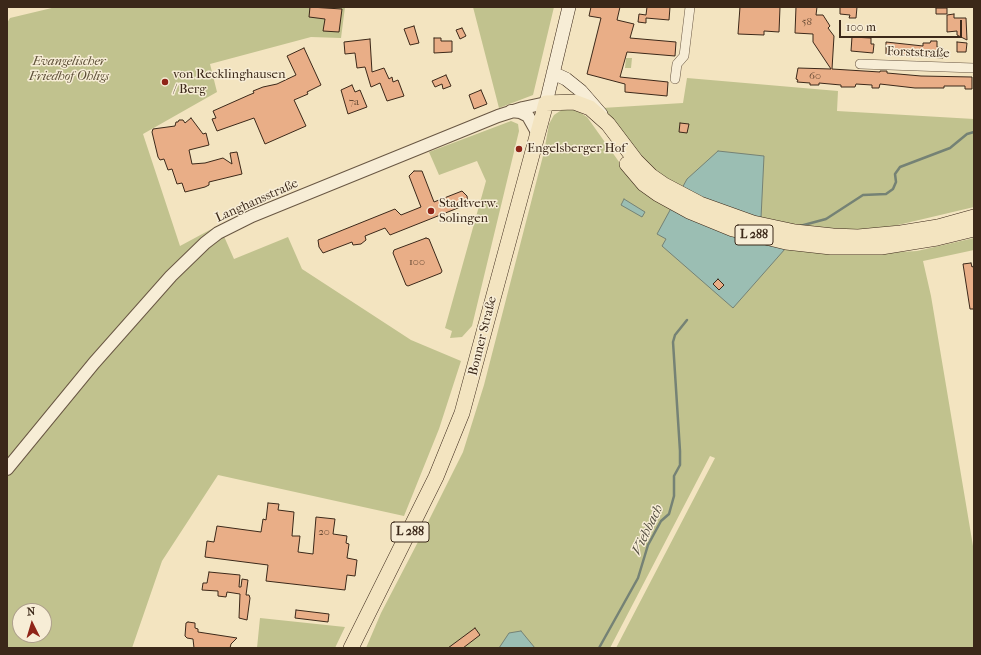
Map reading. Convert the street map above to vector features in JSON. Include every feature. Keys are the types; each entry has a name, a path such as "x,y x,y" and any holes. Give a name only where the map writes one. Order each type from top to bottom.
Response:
{"main road":[{"name":"Bonner Straße","path":"351,648 436,477 462,413 546,103 569,7"},
{"name":"L 288","path":"553,73 566,79 581,90 598,109 636,161 652,176 661,189"},
{"name":"L 288","path":"546,103 565,101 580,104 590,108 608,124"},
{"name":"L 288","path":"580,104 598,124 629,167 644,184 661,189 704,217 750,234 809,246 858,242 911,243 974,229"},
{"name":"L 288","path":"858,242 974,217"}],"street":[{"path":"675,79 677,64 684,56 690,7"},
{"name":"Forststraße","path":"860,64 974,68"},
{"name":"Langhansstraße","path":"7,469 94,364 171,276 205,242 252,216 511,111 546,103"},
{"path":"511,111 520,112 528,116 537,132"}],"green space":[{"name":"Evangelischer Friedhof Ohligs","path":"56,7 345,7 341,38 311,37 210,64 217,92 143,134 180,246 219,225 234,259 288,237 302,269 411,340 461,361 439,429 404,516 218,475 162,561 132,648 7,648 7,23 10,18"},
{"path":"473,7 554,7 533,95 499,108"},
{"path":"626,58 632,58 631,68 625,68"},
{"path":"687,78 838,91 837,111 974,119 974,207 881,229 858,230 806,227 760,218 689,191 653,170 602,108 683,103"},
{"path":"563,109 575,109 587,117 627,173 867,254 917,251 974,238 974,250 923,261 931,296 974,552 974,648 616,648 715,458 710,456 610,648 366,648 381,613 463,452 484,385 544,152 549,124 554,115"},
{"path":"511,121 518,124 519,131 472,326 462,337 450,338 452,331 445,328 486,181 477,161 439,175 429,152"},
{"path":"260,618 345,627 335,648 257,648"}],"water":[{"path":"718,151 764,156 761,218 785,249 733,308 662,246 666,239 657,234 687,179"},
{"path":"624,199 645,212 642,217 621,205"},
{"path":"521,631 535,648 499,648 509,633"}],"building":[{"path":"310,7 342,9 339,32 323,31 325,19 309,17"},
{"path":"591,7 620,7 617,20 634,24 630,38 676,42 675,56 627,52 620,77 668,82 667,96 625,92 625,84 587,74 601,18 589,16"},
{"path":"647,7 670,7 669,20 646,18 646,23 638,22 639,14 646,15"},
{"path":"740,7 780,7 779,32 764,31 764,35 738,34"},
{"path":"796,7 817,7 816,15 823,15 830,26 828,28 834,36 832,69 880,72 887,71 887,73 921,76 972,77 972,89 965,89 965,86 915,88 880,84 879,88 872,88 872,85 856,84 855,87 841,87 841,85 819,83 819,85 810,85 810,83 797,82 798,80 796,79 798,68 831,69 813,42 813,34 795,33"},
{"path":"840,7 857,7 856,18 849,18 850,15 840,14"},
{"path":"936,8 947,8 947,14 936,14"},
{"path":"954,14 954,18 966,18 967,40 957,35 957,31 947,32 947,15"},
{"path":"414,26 419,43 410,45 404,29"},
{"path":"462,28 466,36 460,39 456,30"},
{"path":"852,37 871,38 871,44 874,44 873,53 851,51"},
{"path":"434,38 441,38 441,41 452,41 452,52 434,53"},
{"path":"370,39 372,72 384,68 389,79 392,77 393,82 398,80 404,96 387,101 380,83 371,87 365,67 357,68 355,53 345,54 344,42"},
{"path":"931,41 937,41 937,47 943,48 943,58 886,54 886,42 923,46 923,43 930,43"},
{"path":"957,42 967,43 966,52 957,52"},
{"path":"304,48 321,85 307,92 308,94 294,100 306,126 265,144 254,118 217,131 212,119 216,118 213,111 254,93 253,91 277,84 296,75 287,56"},
{"path":"446,75 451,86 443,89 442,84 435,87 432,81"},
{"path":"352,85 355,92 360,90 367,107 348,114 341,90"},
{"path":"481,90 487,104 474,109 469,95"},
{"path":"191,118 203,134 206,133 209,145 189,150 192,164 205,163 223,158 232,164 230,153 237,152 242,174 209,182 209,185 205,187 185,192 182,183 177,184 172,169 168,170 164,159 160,160 158,157 152,132 153,129 175,126 176,122 179,120 183,120 185,123"},
{"path":"680,123 689,124 687,133 679,132"},
{"name":"Stadtverw. Solingen","path":"414,171 422,171 434,202 462,191 467,196 468,204 390,235 385,228 365,236 366,240 361,244 353,245 352,242 323,253 319,247 318,240 395,209 401,215 421,207 409,176"},
{"path":"426,238 429,239 442,271 441,273 408,286 406,285 393,253 394,250"},
{"path":"971,263 972,267 974,266 974,309 970,309 963,264"},
{"path":"718,279 724,285 719,290 713,284"},
{"path":"268,503 279,504 278,510 294,512 292,536 300,536 298,552 313,554 316,517 335,519 333,534 347,536 346,543 349,544 347,558 357,560 355,576 347,575 345,590 266,581 268,565 205,557 207,541 214,542 217,526 261,532 263,519 266,520"},
{"path":"209,572 240,575 239,587 241,587 242,579 248,580 246,595 249,595 250,598 247,620 239,618 240,594 227,592 226,597 218,596 218,591 202,590 203,583 207,583"},
{"path":"296,610 329,614 328,622 295,618"},
{"path":"186,623 195,623 195,628 198,629 198,632 237,638 231,644 230,648 194,648 193,639 185,636"},
{"path":"475,628 480,635 463,648 448,648"}],"waterway":[{"name":"Viehbach","path":"800,226 826,219 863,195 886,194 893,189 896,182 895,174 900,167 950,148 967,134 974,132"},
{"name":"Viehbach","path":"599,648 638,578 648,545 661,521 669,514 674,496 674,476 680,465 680,451 673,342 675,335 687,320"}],"place":[{"name":"von Recklinghausen / Berg","path":"165,82"},
{"name":"Engelsberger Hof","path":"519,149"},
{"name":"Stadtverw. Solingen","path":"431,211"}]}
